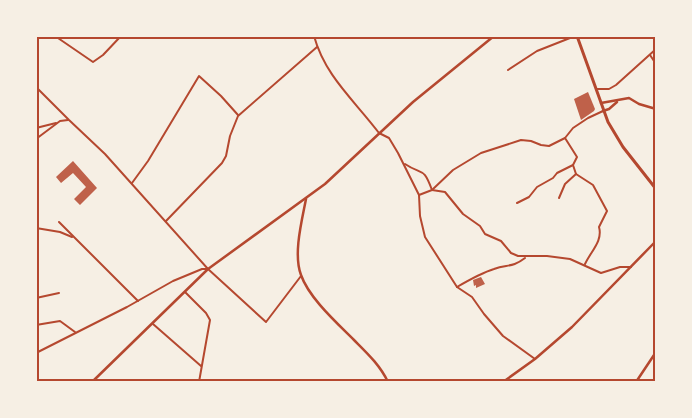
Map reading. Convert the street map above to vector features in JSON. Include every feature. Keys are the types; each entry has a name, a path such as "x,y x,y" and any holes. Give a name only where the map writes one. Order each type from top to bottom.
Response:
{"highway":[{"path":"578,37 603,111 623,147 656,189"}],"street":[{"path":"55,36 93,62 103,55 121,36"},
{"path":"314,36 328,72 379,133 389,138 404,164 418,195 420,216 426,237 457,287 472,297 503,336 535,359"},
{"path":"92,382 208,270 325,184 444,75 494,36"},
{"path":"508,70 537,51 570,38 578,37"},
{"path":"166,221 222,162 226,156 230,136 238,116 317,47"},
{"path":"596,89 609,89 616,85 656,49"},
{"path":"650,55 655,59 656,64"},
{"path":"132,183 199,76 221,96 238,116"},
{"path":"36,86 105,154 208,270 266,322 301,276"},
{"path":"601,103 629,98 639,104 656,109"},
{"path":"418,195 432,190 453,170 481,153 521,140 549,146 565,138 573,128 588,118 609,109 618,101"},
{"path":"36,128 69,120"},
{"path":"36,139 60,121"},
{"path":"517,203 529,197 537,187 573,165 577,157 565,138"},
{"path":"404,164 413,170 419,170 426,174 432,190"},
{"path":"573,165 576,174 593,185 607,211 599,227 600,240 585,264"},
{"path":"559,198 565,184 576,174"},
{"path":"432,190 445,192 463,214 480,226 485,234 501,241 511,253 518,256 562,258 585,264 601,273 620,267 631,267"},
{"path":"306,199 301,223 299,253 301,276 318,301 380,367 388,382"},
{"path":"59,222 138,301"},
{"path":"36,228 68,234 76,240"},
{"path":"503,382 535,359 572,327 656,242"},
{"path":"457,287 476,276 497,268 517,264 527,256"},
{"path":"36,353 173,281 202,270 208,270"},
{"path":"185,292 206,313 210,320 199,382"},
{"path":"36,298 59,293"},
{"path":"36,325 60,321 76,333"},
{"path":"153,324 201,366"},
{"path":"636,382 656,352"}],"building":[{"path":"588,92 595,109 581,120 574,99"},
{"path":"73,161 97,188 80,205 74,199 86,187 73,173 61,183 56,177"},
{"path":"481,277 485,284 476,288 473,280"}]}
